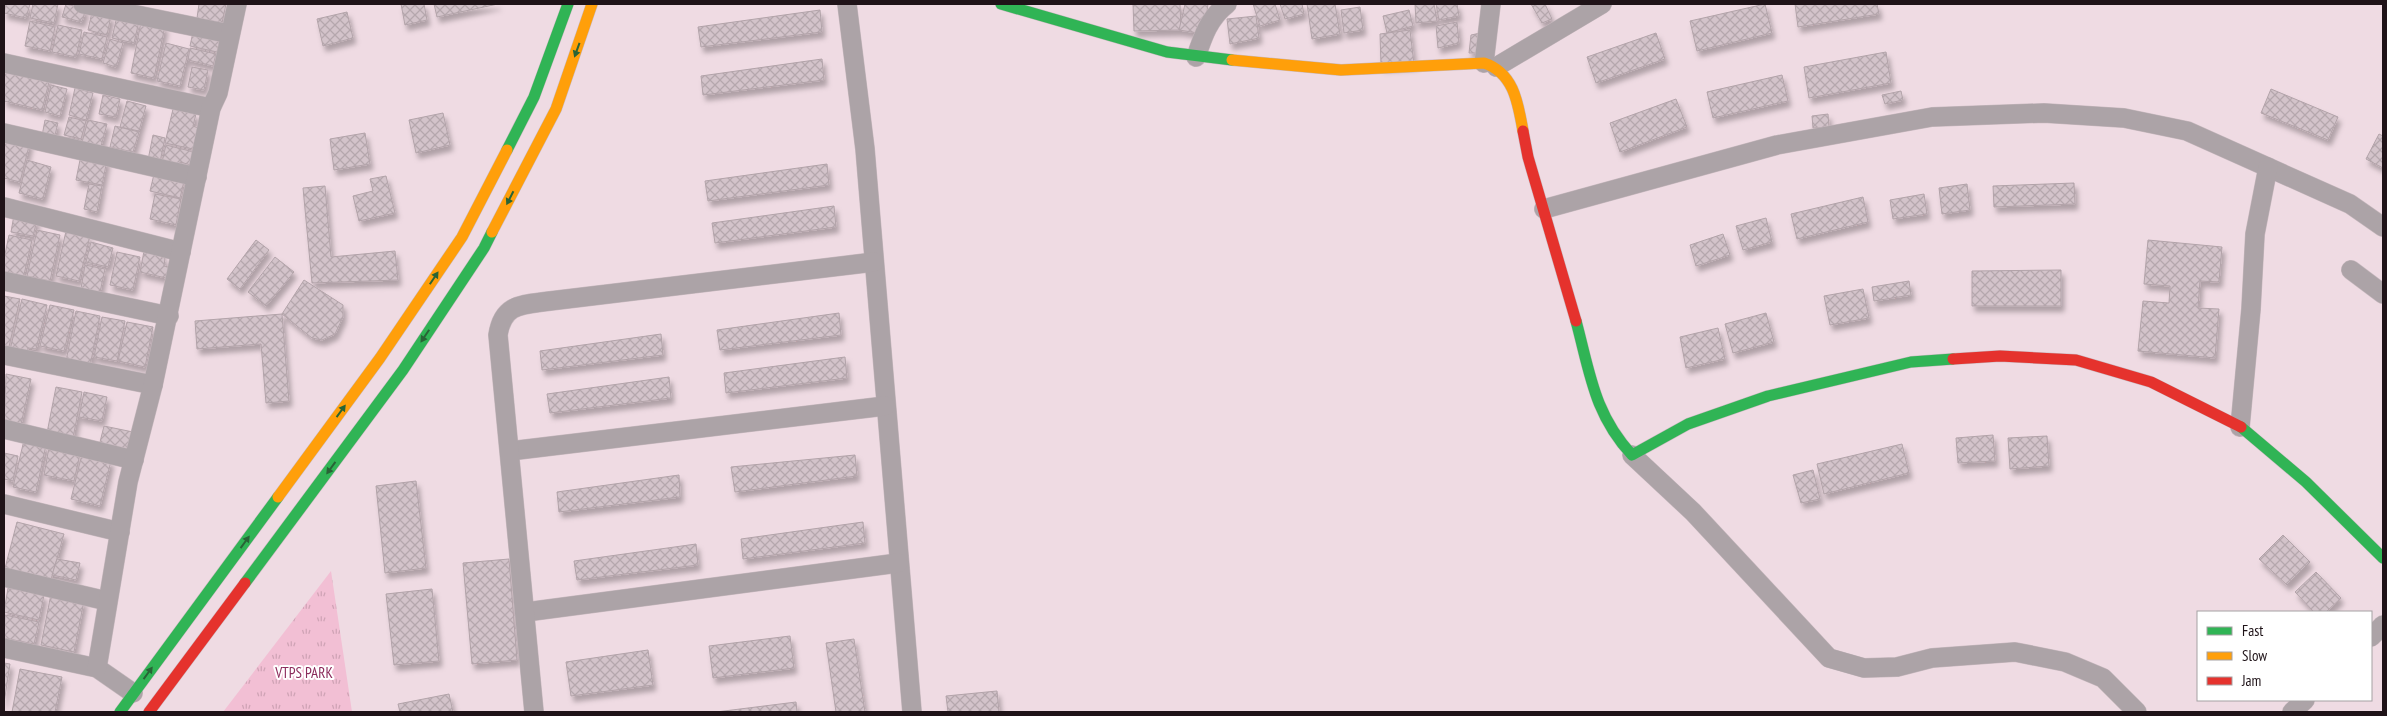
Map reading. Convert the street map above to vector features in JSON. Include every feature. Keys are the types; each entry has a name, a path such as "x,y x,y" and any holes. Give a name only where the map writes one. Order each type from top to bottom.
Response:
{"main road":[{"path":"120,712 380,358 462,237 534,98 568,4"},
{"path":"149,712 403,370 484,248 556,109 592,4"},
{"path":"1001,4 1167,52 1196,57 1341,70 1490,65 1506,76 1515,95 1527,155 1544,209 1597,401 1604,420 1617,439 1632,455 1688,424 1768,396 1910,362 2000,356 2076,360 2151,382 2240,426 2306,482 2383,558"}],"street":[{"path":"83,4 230,34"},
{"path":"97,668 107,601 134,460 154,385 211,108 218,93 237,4"},
{"path":"848,4 865,150 898,563 912,712"},
{"path":"1196,57 1207,27 1215,13 1227,4"},
{"path":"1491,4 1490,65 1602,4"},
{"path":"4,63 211,108"},
{"path":"1544,209 1777,145 1932,117 2044,113 2124,118 2187,131 2350,204 2383,227"},
{"path":"4,133 197,177"},
{"path":"2240,426 2251,309 2255,234 2268,167"},
{"path":"4,207 181,252"},
{"path":"534,712 526,612 498,335 500,320 507,311 521,305 874,262"},
{"path":"2351,270 2383,294"},
{"path":"4,281 169,316"},
{"path":"4,356 154,385"},
{"path":"510,451 885,406"},
{"path":"4,429 134,460"},
{"path":"1632,455 1693,512 1829,658 1864,668 1872,668 1897,667 1932,658 2015,652 2065,662 2103,678 2137,712"},
{"path":"4,504 120,532"},
{"path":"526,612 898,563"},
{"path":"4,577 107,601"},
{"path":"2372,636 2383,625"},
{"path":"4,648 97,668 133,694"},
{"path":"2292,712 2304,701"}],"green space":[{"name":"VTPS PARK","path":"331,571 352,712 223,712"}],"building":[{"path":"6,4 30,4 26,18 4,13"},
{"path":"33,4 58,4 54,23 30,18"},
{"path":"66,4 86,9 82,22 62,17"},
{"path":"199,4 226,4 222,23 197,18"},
{"path":"401,4 424,4 427,20 405,25"},
{"path":"434,4 498,4 437,17"},
{"path":"1133,4 1180,4 1181,30 1134,31"},
{"path":"1185,4 1208,4 1204,34 1179,30"},
{"path":"1253,4 1275,4 1280,20 1260,26"},
{"path":"1280,4 1302,4 1304,14 1285,19"},
{"path":"1307,4 1335,4 1340,34 1312,39"},
{"path":"1415,4 1434,4 1437,21 1416,23"},
{"path":"1436,4 1457,4 1459,16 1439,20"},
{"path":"1531,4 1545,4 1552,19 1542,23"},
{"path":"1765,4 1772,33 1697,51 1690,21"},
{"path":"1795,4 1877,4 1879,14 1798,27"},
{"path":"1360,7 1363,30 1344,33 1341,10"},
{"path":"820,10 822,32 701,47 698,27"},
{"path":"1409,10 1413,26 1387,33 1383,16"},
{"path":"92,12 111,16 107,35 88,30"},
{"path":"347,12 353,38 323,46 317,19"},
{"path":"117,16 139,21 134,43 112,38"},
{"path":"1256,16 1259,38 1230,44 1227,19"},
{"path":"30,21 55,27 50,51 25,46"},
{"path":"141,22 165,26 154,78 131,73"},
{"path":"1457,22 1459,43 1438,48 1436,26"},
{"path":"58,25 82,30 76,57 52,52"},
{"path":"1410,30 1414,64 1381,66 1380,34"},
{"path":"84,32 107,37 102,59 79,54"},
{"path":"193,32 220,39 217,52 190,46"},
{"path":"1485,32 1482,53 1469,53 1471,35"},
{"path":"1656,33 1665,59 1596,83 1587,57"},
{"path":"110,39 123,43 116,67 103,63"},
{"path":"166,43 189,49 180,86 157,81"},
{"path":"190,48 216,54 213,66 188,60"},
{"path":"1886,52 1891,83 1809,98 1804,67"},
{"path":"822,59 824,80 703,95 701,76"},
{"path":"4,66 50,78 42,110 4,101"},
{"path":"192,67 208,70 204,90 188,87"},
{"path":"1782,75 1788,101 1713,118 1707,92"},
{"path":"51,85 67,89 60,116 45,112"},
{"path":"75,88 93,93 86,120 69,115"},
{"path":"2271,89 2338,117 2328,140 2261,113"},
{"path":"1901,91 1903,100 1885,104 1882,95"},
{"path":"103,95 120,99 116,117 99,114"},
{"path":"1676,99 1687,127 1620,152 1610,123"},
{"path":"127,101 146,106 139,131 120,127"},
{"path":"173,109 196,114 193,126 198,128 193,149 165,143"},
{"path":"443,113 450,145 416,153 409,120"},
{"path":"1828,114 1829,127 1813,128 1812,116"},
{"path":"69,117 86,121 81,139 64,135"},
{"path":"45,120 58,123 54,139 42,136"},
{"path":"88,120 107,124 100,150 81,146"},
{"path":"115,126 139,132 133,152 110,147"},
{"path":"365,133 370,164 334,170 330,139"},
{"path":"2379,134 2383,136 2383,168 2366,159"},
{"path":"153,135 165,138 160,162 148,160"},
{"path":"4,136 30,142 20,182 4,178"},
{"path":"166,145 194,152 191,165 180,162 179,166 162,162"},
{"path":"81,155 107,160 102,185 76,180"},
{"path":"27,160 51,167 43,199 19,193"},
{"path":"827,164 829,185 708,201 705,181"},
{"path":"155,170 185,177 180,198 150,191"},
{"path":"386,176 395,213 359,221 353,196 373,191 370,179"},
{"path":"2074,183 2075,204 1994,207 1993,186"},
{"path":"89,184 102,186 97,212 84,209"},
{"path":"1967,184 1970,210 1942,214 1939,188"},
{"path":"325,186 331,257 395,251 398,280 312,283 303,188"},
{"path":"155,194 181,199 176,225 150,219"},
{"path":"1924,194 1927,214 1893,219 1890,200"},
{"path":"1863,197 1868,222 1797,239 1791,214"},
{"path":"834,206 836,227 715,243 712,223"},
{"path":"14,215 37,220 33,236 11,232"},
{"path":"1766,218 1772,242 1743,250 1736,226"},
{"path":"37,230 60,235 50,281 27,276"},
{"path":"66,231 90,236 79,281 56,276"},
{"path":"1723,234 1730,255 1696,266 1690,245"},
{"path":"9,235 32,240 23,279 4,275 4,259"},
{"path":"256,240 269,250 240,289 227,279"},
{"path":"2148,240 2222,247 2219,282 2200,281 2198,308 2219,309 2215,358 2138,351 2143,301 2169,303 2170,286 2144,284"},
{"path":"91,242 113,248 108,267 86,262"},
{"path":"145,246 163,250 161,257 165,258 164,266 169,267 166,278 140,272"},
{"path":"117,252 140,257 133,290 110,285"},
{"path":"275,257 294,272 266,306 248,292"},
{"path":"85,265 105,269 99,297 80,294"},
{"path":"2061,270 2061,306 1972,306 1972,271"},
{"path":"304,280 343,305 343,317 335,334 322,340 312,338 282,314"},
{"path":"1909,281 1911,295 1874,301 1872,287"},
{"path":"1863,289 1869,318 1830,325 1824,296"},
{"path":"4,296 20,299 8,351 4,350"},
{"path":"22,299 47,305 36,349 28,348 27,354 10,350"},
{"path":"50,305 74,310 64,351 40,346"},
{"path":"76,311 100,316 90,366 66,361"},
{"path":"839,313 841,335 720,350 717,330"},
{"path":"1766,313 1774,342 1733,353 1725,324"},
{"path":"282,314 289,401 266,403 261,344 197,349 195,321"},
{"path":"102,317 125,321 117,361 94,357"},
{"path":"127,322 153,327 145,367 118,361"},
{"path":"1718,328 1725,359 1686,368 1680,337"},
{"path":"661,334 663,355 542,370 540,351"},
{"path":"845,357 847,378 726,393 724,373"},
{"path":"6,374 31,379 20,429 4,426"},
{"path":"669,377 671,398 550,413 547,394"},
{"path":"56,387 82,392 72,443 46,438"},
{"path":"84,392 107,397 102,421 79,417"},
{"path":"104,426 133,432 127,456 98,450"},
{"path":"1993,435 1995,461 1958,463 1956,438"},
{"path":"2047,436 2049,466 2010,469 2008,438"},
{"path":"24,440 46,445 36,492 13,487"},
{"path":"1902,444 1909,473 1824,494 1817,464"},
{"path":"49,447 80,454 74,481 44,475"},
{"path":"4,453 18,456 13,481 4,479"},
{"path":"82,454 111,461 100,506 71,499"},
{"path":"855,455 857,476 735,492 731,467"},
{"path":"1813,470 1820,499 1801,503 1793,475"},
{"path":"679,475 680,497 559,512 557,492"},
{"path":"416,481 426,568 385,573 376,486"},
{"path":"17,522 64,534 50,583 4,572"},
{"path":"863,522 865,543 743,559 741,539"},
{"path":"2283,535 2310,562 2287,585 2259,559"},
{"path":"696,544 698,565 577,580 574,561"},
{"path":"57,559 80,563 76,580 52,575"},
{"path":"509,559 517,660 472,664 463,563"},
{"path":"2316,572 2341,598 2327,611 2313,611 2295,592"},
{"path":"8,588 44,595 39,620 4,612"},
{"path":"432,589 439,661 394,665 386,594"},
{"path":"51,594 84,601 74,652 41,645"},
{"path":"5,615 39,622 34,644 4,638"},
{"path":"790,636 794,668 713,678 709,646"},
{"path":"854,639 865,712 836,712 826,643"},
{"path":"648,650 653,685 571,696 566,662"},
{"path":"4,663 10,664 4,703"},
{"path":"20,669 62,677 55,712 12,712"},
{"path":"997,691 999,712 948,712 946,696"},
{"path":"449,694 453,712 400,712 398,704"},
{"path":"796,702 797,712 716,712"}],"traffic: fast":[{"path":"507,150 534,97 568,4"},
{"path":"1001,4 1167,52 1232,60"},
{"path":"245,583 403,370 484,248 492,232"},
{"path":"1576,321 1601,408 1619,440 1632,455 1688,424 1768,396 1911,362 1953,359"},
{"path":"2241,427 2306,482 2383,558"},
{"path":"120,712 278,497"}],"traffic: slow":[{"path":"492,232 556,109 592,4"},
{"path":"1232,60 1341,70 1484,63 1502,74 1513,90 1523,131"},
{"path":"278,497 380,358 462,237 507,150"}],"traffic: jam":[{"path":"1523,131 1528,157 1576,321"},
{"path":"1953,359 2000,356 2076,360 2151,382 2241,427"},
{"path":"149,712 245,583"}]}
